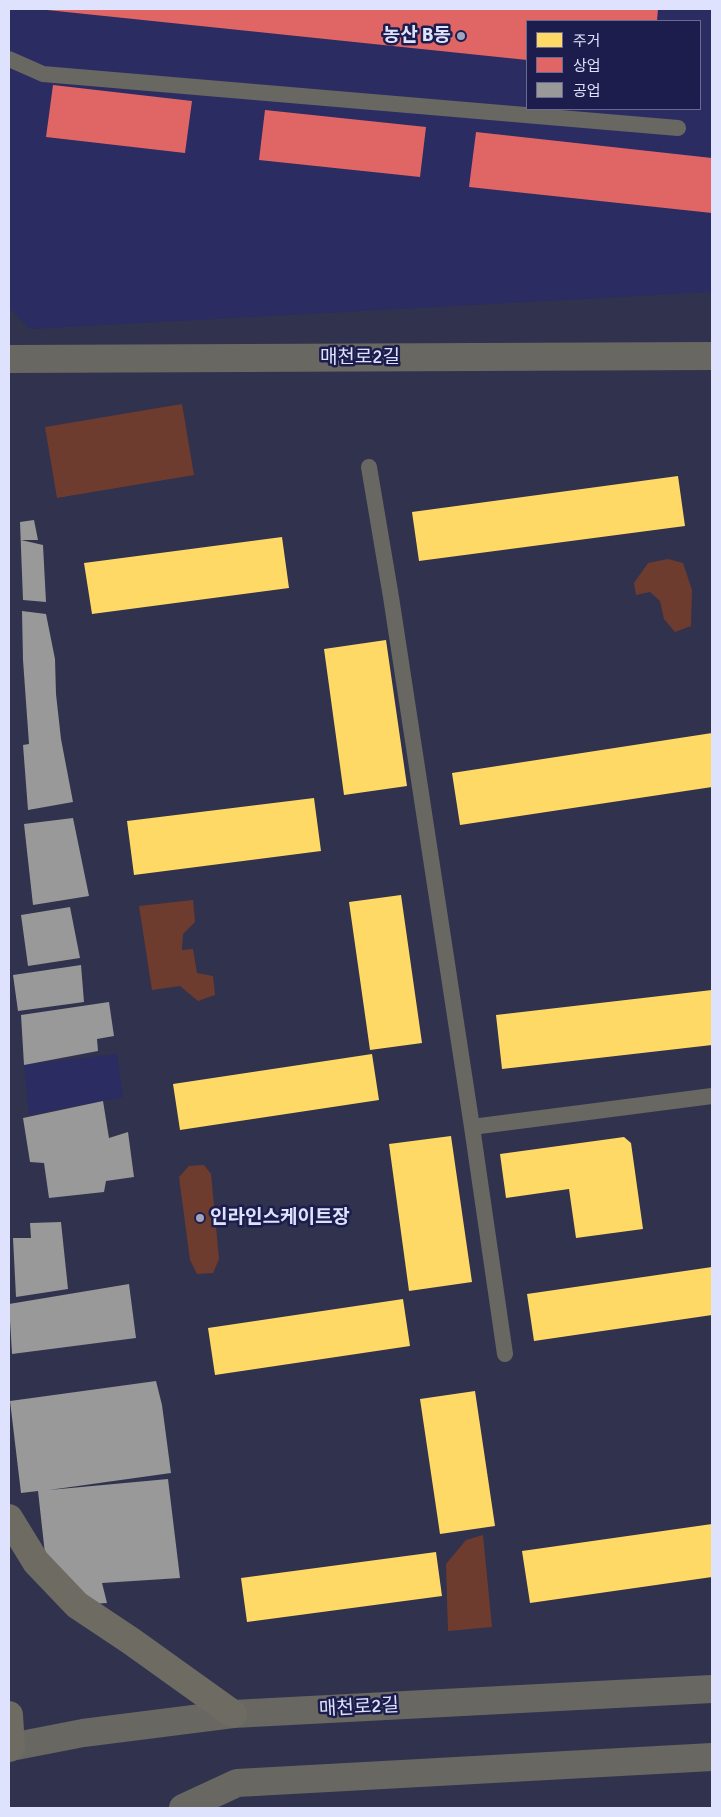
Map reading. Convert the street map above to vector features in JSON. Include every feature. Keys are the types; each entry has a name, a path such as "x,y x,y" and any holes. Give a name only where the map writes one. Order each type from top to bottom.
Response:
{"main road":[{"path":"9,1518 36,1562 77,1605 233,1714"},
{"path":"9,1714 10,1747"}],"street":[{"name":"매천로2길","path":"9,360 712,356"},
{"name":"매천로2길","path":"10,1747 83,1733 233,1714 712,1689"},
{"path":"183,1808 237,1783 712,1757"}],"lane":[{"path":"9,59 43,74 678,128"},
{"path":"369,467 404,678 505,1354"},
{"path":"472,1127 712,1096"}],"shaded area":[{"path":"9,9 712,9 712,292 30,329 9,307"},
{"path":"182,404 194,475 57,498 45,427"},
{"path":"668,559 683,563 692,590 691,626 675,632 664,619 660,601 650,592 636,595 634,583 648,563"},
{"path":"193,900 195,922 183,934 182,950 193,949 197,973 213,976 215,995 198,1001 180,986 152,990 139,906"},
{"path":"117,1054 123,1097 29,1115 24,1065"},
{"name":"인라인스케이트장","path":"204,1165 211,1174 219,1259 213,1273 197,1274 190,1260 179,1177 189,1166"},
{"path":"483,1535 492,1627 448,1631 446,1564 466,1540"}],"building: 주거":[{"path":"678,476 685,526 419,561 412,512"},
{"path":"282,537 289,588 92,614 84,563"},
{"path":"386,640 407,786 344,795 324,649"},
{"path":"712,733 712,787 460,825 452,773"},
{"path":"314,798 321,851 134,875 127,821"},
{"path":"401,895 422,1043 370,1050 349,902"},
{"path":"712,990 712,1045 502,1069 496,1015"},
{"path":"372,1054 379,1100 180,1130 173,1084"},
{"path":"451,1136 472,1282 409,1291 389,1144"},
{"path":"624,1137 631,1143 643,1229 576,1238 569,1189 506,1198 500,1154"},
{"path":"712,1267 712,1315 534,1341 527,1294"},
{"path":"403,1299 410,1346 215,1375 208,1328"},
{"path":"475,1391 495,1526 440,1534 420,1399"},
{"path":"712,1524 712,1577 530,1603 522,1551"},
{"path":"436,1552 442,1596 247,1622 241,1578"}],"building: 상업":[{"name":"농산 B동","path":"658,9 657,20 526,20 526,60 47,10"},
{"path":"53,85 192,101 185,153 46,137"},
{"path":"265,110 426,127 420,177 259,160"},
{"path":"476,132 712,158 712,213 469,187"}],"building: 공업":[{"path":"34,520 38,540 21,540 43,545 46,602 23,600 20,522"},
{"path":"22,611 46,614 55,659 56,694 61,739 73,802 28,810 23,745 29,744 23,660"},
{"path":"73,818 89,896 33,905 24,824"},
{"path":"70,907 80,958 28,966 21,915"},
{"path":"81,965 84,1002 18,1011 13,975"},
{"path":"109,1002 114,1036 97,1039 98,1051 24,1065 21,1015"},
{"path":"103,1101 109,1138 128,1132 134,1177 106,1181 104,1192 49,1198 44,1163 30,1162 23,1118"},
{"path":"61,1222 68,1289 16,1297 13,1238 31,1238 30,1223"},
{"path":"129,1284 136,1338 12,1354 9,1304"},
{"path":"156,1381 162,1405 171,1473 49,1490 168,1479 180,1578 102,1583 107,1603 91,1604 45,1554 38,1491 21,1493 10,1401"}],"place":[{"name":"농산 B동","path":"461,36"},
{"name":"인라인스케이트장","path":"200,1218"}]}
